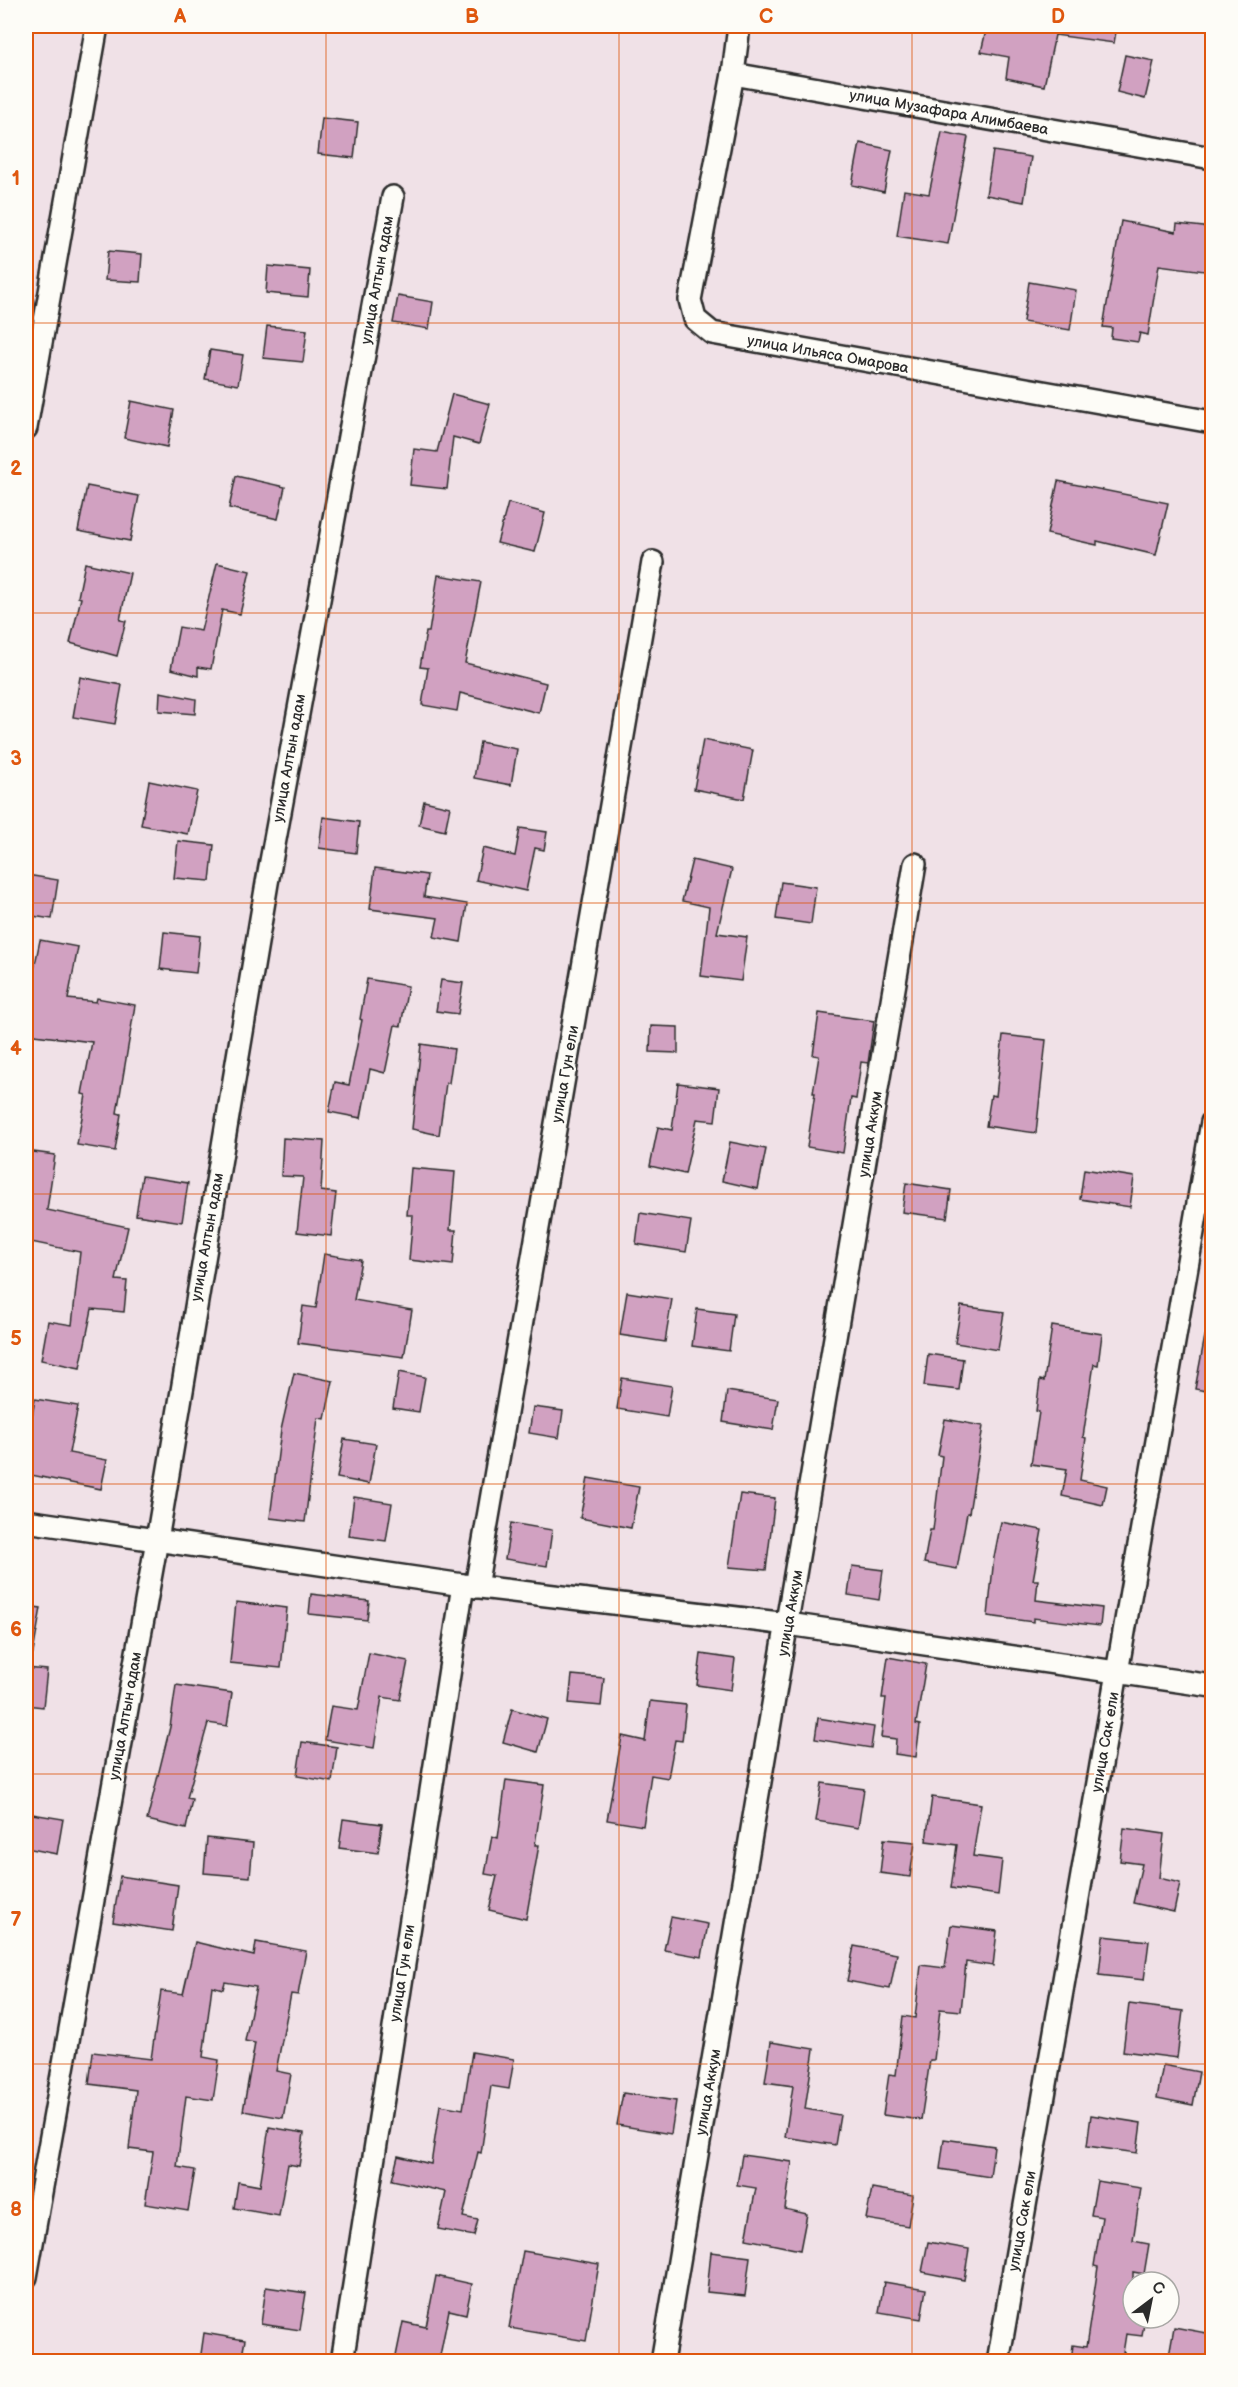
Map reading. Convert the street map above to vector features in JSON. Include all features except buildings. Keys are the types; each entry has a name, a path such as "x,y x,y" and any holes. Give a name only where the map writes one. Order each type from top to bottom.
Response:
{"street":[{"path":"26,428 97,26"},
{"path":"733,74 738,26"},
{"name":"улица Музафара Алимбаева","path":"733,74 1212,158"},
{"name":"улица Ильяса Омарова","path":"733,74 690,300 695,319 712,333 1212,422"},
{"name":"улица Алтын адам","path":"26,2277 157,1540 267,883 393,197"},
{"name":"улица Гун ели","path":"342,2361 470,1586 653,562"},
{"name":"улица Аккум","path":"662,2361 915,864"},
{"name":"улица Сак ели","path":"998,2361 1212,1122"},
{"path":"26,1521 470,1586 788,1624 1212,1686"}]}
